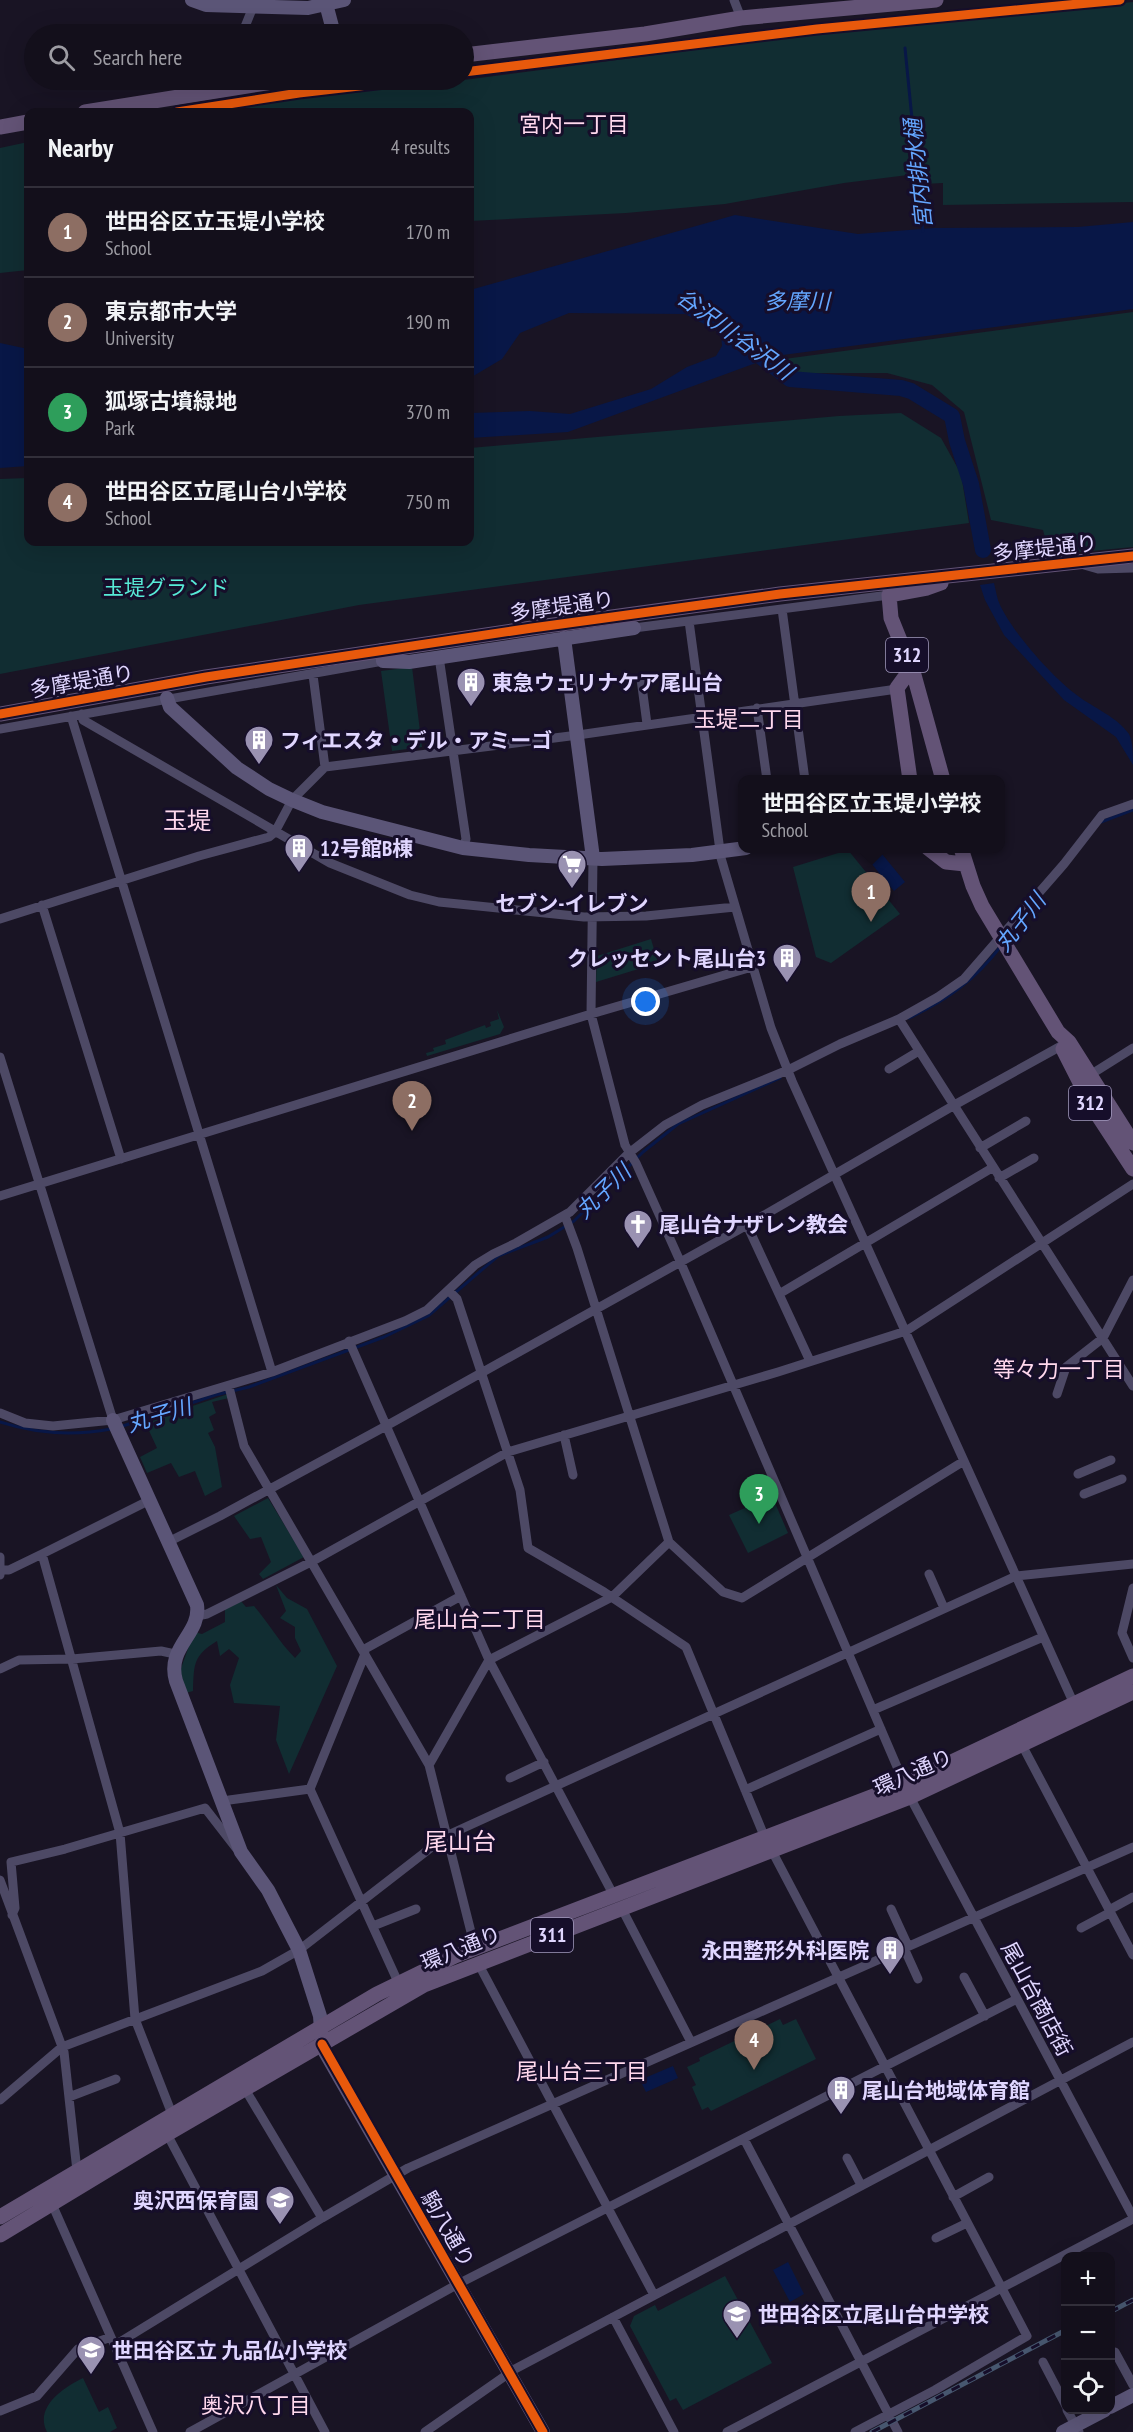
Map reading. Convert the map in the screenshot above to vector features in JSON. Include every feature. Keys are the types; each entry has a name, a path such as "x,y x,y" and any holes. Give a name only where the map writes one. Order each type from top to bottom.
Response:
{"main road":[{"path":"474,54 645,34 741,18 936,0"},
{"path":"110,108 222,90"},
{"path":"0,127 24,123"},
{"name":"多摩堤通り","path":"0,714 183,681 383,656 685,607 1133,556"},
{"path":"889,596 934,586 952,576"},
{"name":"312","path":"889,596 891,618 914,672 942,775"},
{"name":"312","path":"909,775 897,689 898,684 914,672"},
{"path":"934,853 946,862 965,864"},
{"name":"312","path":"962,853 978,897 1060,1039 1093,1108 1133,1168"},
{"name":"312","path":"1060,1039 1069,1042 1133,1143"},
{"name":"環八通り","path":"907,1790 1133,1676"},
{"name":"環八通り","path":"0,2217 398,1982 476,1956 1022,1745 1133,1692"},
{"name":"環八通り","path":"0,2235 167,2134 476,1956"}],"street":[{"path":"192,0 206,5 308,8 344,0"},
{"path":"734,0 741,18"},
{"path":"325,3 331,24"},
{"path":"246,24 253,7"},
{"path":"1079,562 1098,569 1133,568"},
{"path":"0,729 167,698 313,675 383,656 409,662 634,628 889,596"},
{"path":"782,609 804,775"},
{"path":"689,621 721,851 771,1028 789,1074 1074,1704"},
{"path":"564,638 593,858"},
{"path":"439,657 466,839 463,849"},
{"path":"313,675 325,767"},
{"path":"641,679 647,724"},
{"path":"0,919 269,837 275,832 292,800 325,767 578,735 897,689"},
{"path":"167,698 170,707 237,768 264,786 322,812 463,849 529,855 636,858 738,850"},
{"path":"758,708 766,775"},
{"path":"82,714 83,720 330,863 410,895 439,902 592,917 646,916 735,907"},
{"path":"71,716 272,1372"},
{"path":"0,1413 25,1423 53,1426 115,1425 229,1389 351,1346 427,1310 452,1294 475,1266 493,1254 567,1223 596,1188 683,1114 789,1074 840,1044 902,1023 964,979 1004,941 1102,815 1133,804"},
{"name":"尾山台商店街","path":"593,858 591,1014 632,1157 680,1261 907,1790 1133,2218"},
{"path":"42,905 121,1159"},
{"path":"0,1196 591,1014 752,967"},
{"path":"902,1023 1133,1386"},
{"path":"168,1542 386,1426 747,1225 953,1106 1060,1039"},
{"path":"1090,1075 1133,1048"},
{"path":"889,1069 919,1051"},
{"path":"0,1057 115,1425 197,1605 197,1617 176,1654 173,1671 244,1858"},
{"path":"980,1148 1026,1121"},
{"path":"999,1178 1034,1158"},
{"path":"779,1294 993,1168"},
{"path":"197,1617 311,1562 508,1452 906,1331 1133,1184"},
{"path":"567,1223 669,1542 723,1592 742,1598 964,1461"},
{"path":"747,1225 810,1361"},
{"path":"1057,1394 1065,1367 1103,1338 1133,1280"},
{"path":"452,1294 482,1372 520,1490 528,1548 612,1597 686,1647 769,1844 1027,2336 855,2432"},
{"path":"351,1346 489,1660 691,2042"},
{"path":"229,1389 244,1446 429,1765 476,1956 654,2295"},
{"path":"564,1435 573,1475"},
{"path":"1078,1474 1111,1460"},
{"path":"1084,1494 1122,1479"},
{"path":"0,1557 1,1572 9,1570 150,1500"},
{"path":"429,1765 489,1660 612,1597 669,1542"},
{"path":"42,1554 120,1833 135,2019 172,2114"},
{"path":"0,2100 62,2047 262,1971 299,1950 446,1836 1016,1576 1133,1564"},
{"path":"929,1574 944,1608"},
{"path":"1133,1588 1122,1633 1133,1658"},
{"path":"398,1982 310,1788 364,1652 461,1596"},
{"path":"873,1710 1043,1637"},
{"path":"0,1670 19,1660 72,1659 161,1651 176,1654"},
{"path":"746,1790 881,1729"},
{"path":"1022,1745 1133,1954"},
{"path":"510,1778 544,1762"},
{"path":"222,1801 310,1788"},
{"path":"12,1915 15,1908 10,1862 205,1808 268,1890 299,1950 321,2026 322,2044"},
{"path":"0,2411 37,2396 78,2349 113,2341 239,2269 396,2174 1133,1847"},
{"path":"0,1880 62,2047 77,2171"},
{"path":"1081,1928 1133,1897"},
{"path":"372,1926 416,1909"},
{"path":"891,1909 918,1979"},
{"path":"964,1977 985,2016"},
{"path":"190,2432 458,2284 1017,1999"},
{"path":"425,2432 509,2373 1133,2042"},
{"name":"駒八通り","path":"322,2044 543,2432"},
{"path":"69,2097 116,2079"},
{"path":"245,2089 322,2218"},
{"path":"167,2134 325,2432"},
{"path":"744,2139 898,2432"},
{"path":"847,2158 861,2186"},
{"path":"953,2197 989,2177"},
{"path":"52,2204 153,2432"},
{"path":"727,2432 1133,2218"},
{"path":"936,2238 966,2223"},
{"path":"613,2317 674,2432"},
{"path":"1115,2352 1133,2385"},
{"path":"1043,2362 1061,2398"},
{"path":"1115,2404 1133,2395"},
{"path":"1069,2414 1077,2429"},
{"path":"1063,2432 1077,2429 1098,2414"}],"green space":[{"path":"1133,2 1133,202 943,205 943,183 923,184 922,177 908,175 844,183 725,204 626,213 474,221 474,108 234,108 366,90 474,90 474,79 816,34"},
{"path":"24,143 24,270 0,273 0,148"},
{"path":"1133,312 1133,547 1050,555 1043,530 991,520 964,412 932,385 887,373 794,373 777,364 777,360"},
{"name":"玉堤グランド","path":"901,413 941,438 961,474 969,523 359,605 0,674 0,479 24,478 24,546 474,546 474,448 839,416"},
{"path":"412,667 422,747 392,751 381,671"},
{"path":"838,853 850,853 900,914 831,963 816,957 793,867"},
{"path":"651,939 658,963 596,982 597,956"},
{"path":"497,1010 504,1027 500,1034 427,1056 426,1053 434,1051 433,1048 446,1044 445,1040 485,1025 486,1028 491,1026 490,1022 499,1019"},
{"path":"228,1394 229,1398 212,1402 216,1413 209,1417 214,1430 208,1433 215,1447 222,1487 205,1496 195,1471 179,1477 171,1463 147,1473 140,1457 157,1448 145,1422"},
{"path":"772,1496 788,1533 748,1553 729,1515"},
{"path":"268,1498 304,1557 263,1579 259,1574 271,1562 261,1537 250,1539 234,1516"},
{"path":"276,1585 287,1598 307,1609 337,1666 289,1774 276,1740 280,1706 234,1703 230,1685 239,1658 229,1649 220,1656 217,1641 209,1646 196,1662 193,1691 186,1693 180,1671 194,1632 202,1634 225,1622 225,1609 240,1600 246,1607 254,1606 295,1658 301,1651 295,1638 295,1627 280,1618 286,1611"},
{"path":"780,2019 783,2025 796,2019 816,2059 711,2111 708,2107 702,2110 692,2087 696,2085 687,2067 700,2061 699,2058"},
{"path":"725,2276 772,2363 683,2410 676,2398 670,2401 630,2326 634,2316 655,2305 658,2311"},
{"path":"83,2378 99,2412 108,2407 117,2428 110,2432 47,2432 44,2414 48,2406 60,2392"}],"water":[{"name":"多摩川","path":"735,215 858,234 934,228 1078,227 1133,222 1133,309 775,356 568,432 474,438 474,413 530,411 570,414 651,389 687,367 716,356 722,346 721,333 685,314 569,313 520,333 502,359 474,376 474,289"},
{"path":"0,343 24,348 24,466 0,468"},
{"path":"994,583 999,603 1006,616 1034,654 1068,688 1112,718 1129,734 1133,765 1116,737 1064,700 1004,635 985,600 980,585"},
{"path":"882,854 905,882 894,891 871,863"},
{"path":"673,2066 678,2078 646,2092 640,2080"},
{"path":"788,2262 804,2294 790,2302 773,2270"}],"waterway":[{"name":"宮内排水樋","path":"905,48 923,231"},
{"name":"谷沢川;谷沢川","path":"747,346 790,379 901,388 911,391 952,416 957,441 971,484 983,550"},
{"name":"丸子川","path":"1101,822 1133,810"},
{"name":"丸子川","path":"1007,939 1037,902"},
{"name":"丸子川","path":"909,1018 960,988 1001,946"},
{"name":"丸子川","path":"120,1427 215,1395 249,1387 384,1337 428,1316 498,1256 548,1237 574,1221 643,1152 678,1124 780,1078"},
{"name":"丸子川","path":"0,1422 55,1433 83,1433 111,1429"}],"railway":[{"path":"1115,2309 1133,2300"},
{"path":"872,2432 1061,2333"}],"cycle path":[{"path":"474,71 817,29 1120,0"},
{"path":"203,108 325,90"},
{"path":"0,714 206,677 532,628 780,594 1133,556"},
{"path":"322,2044 543,2432"}],"place":[{"name":"東急ウェリナケア尾山台","path":"471,708"},
{"name":"フィエスタ・デル・アミーゴ","path":"259,766"},
{"name":"12号館B棟","path":"299,874"},
{"name":"セブン-イレブン","path":"572,890"},
{"name":"世田谷区立玉堤小学校","path":"871,922"},
{"name":"クレッセント尾山台3","path":"787,984"},
{"name":"東京都市大学","path":"412,1131"},
{"name":"尾山台ナザレン教会","path":"638,1250"},
{"name":"狐塚古墳緑地","path":"759,1524"},
{"name":"永田整形外科医院","path":"890,1976"},
{"name":"世田谷区立尾山台小学校","path":"754,2070"},
{"name":"尾山台地域体育館","path":"841,2116"},
{"name":"奥沢西保育園","path":"280,2226"},
{"name":"世田谷区立尾山台中学校","path":"737,2340"},
{"name":"世田谷区立 九品仏小学校","path":"91,2376"}],"district":[{"name":"宮内一丁目","path":"574,124"},
{"name":"玉堤二丁目","path":"749,719"},
{"name":"玉堤","path":"187,820"},
{"name":"等々力一丁目","path":"1059,1369"},
{"name":"尾山台二丁目","path":"480,1619"},
{"name":"尾山台","path":"460,1841"},
{"name":"尾山台三丁目","path":"582,2071"},
{"name":"奥沢八丁目","path":"256,2405"}]}
